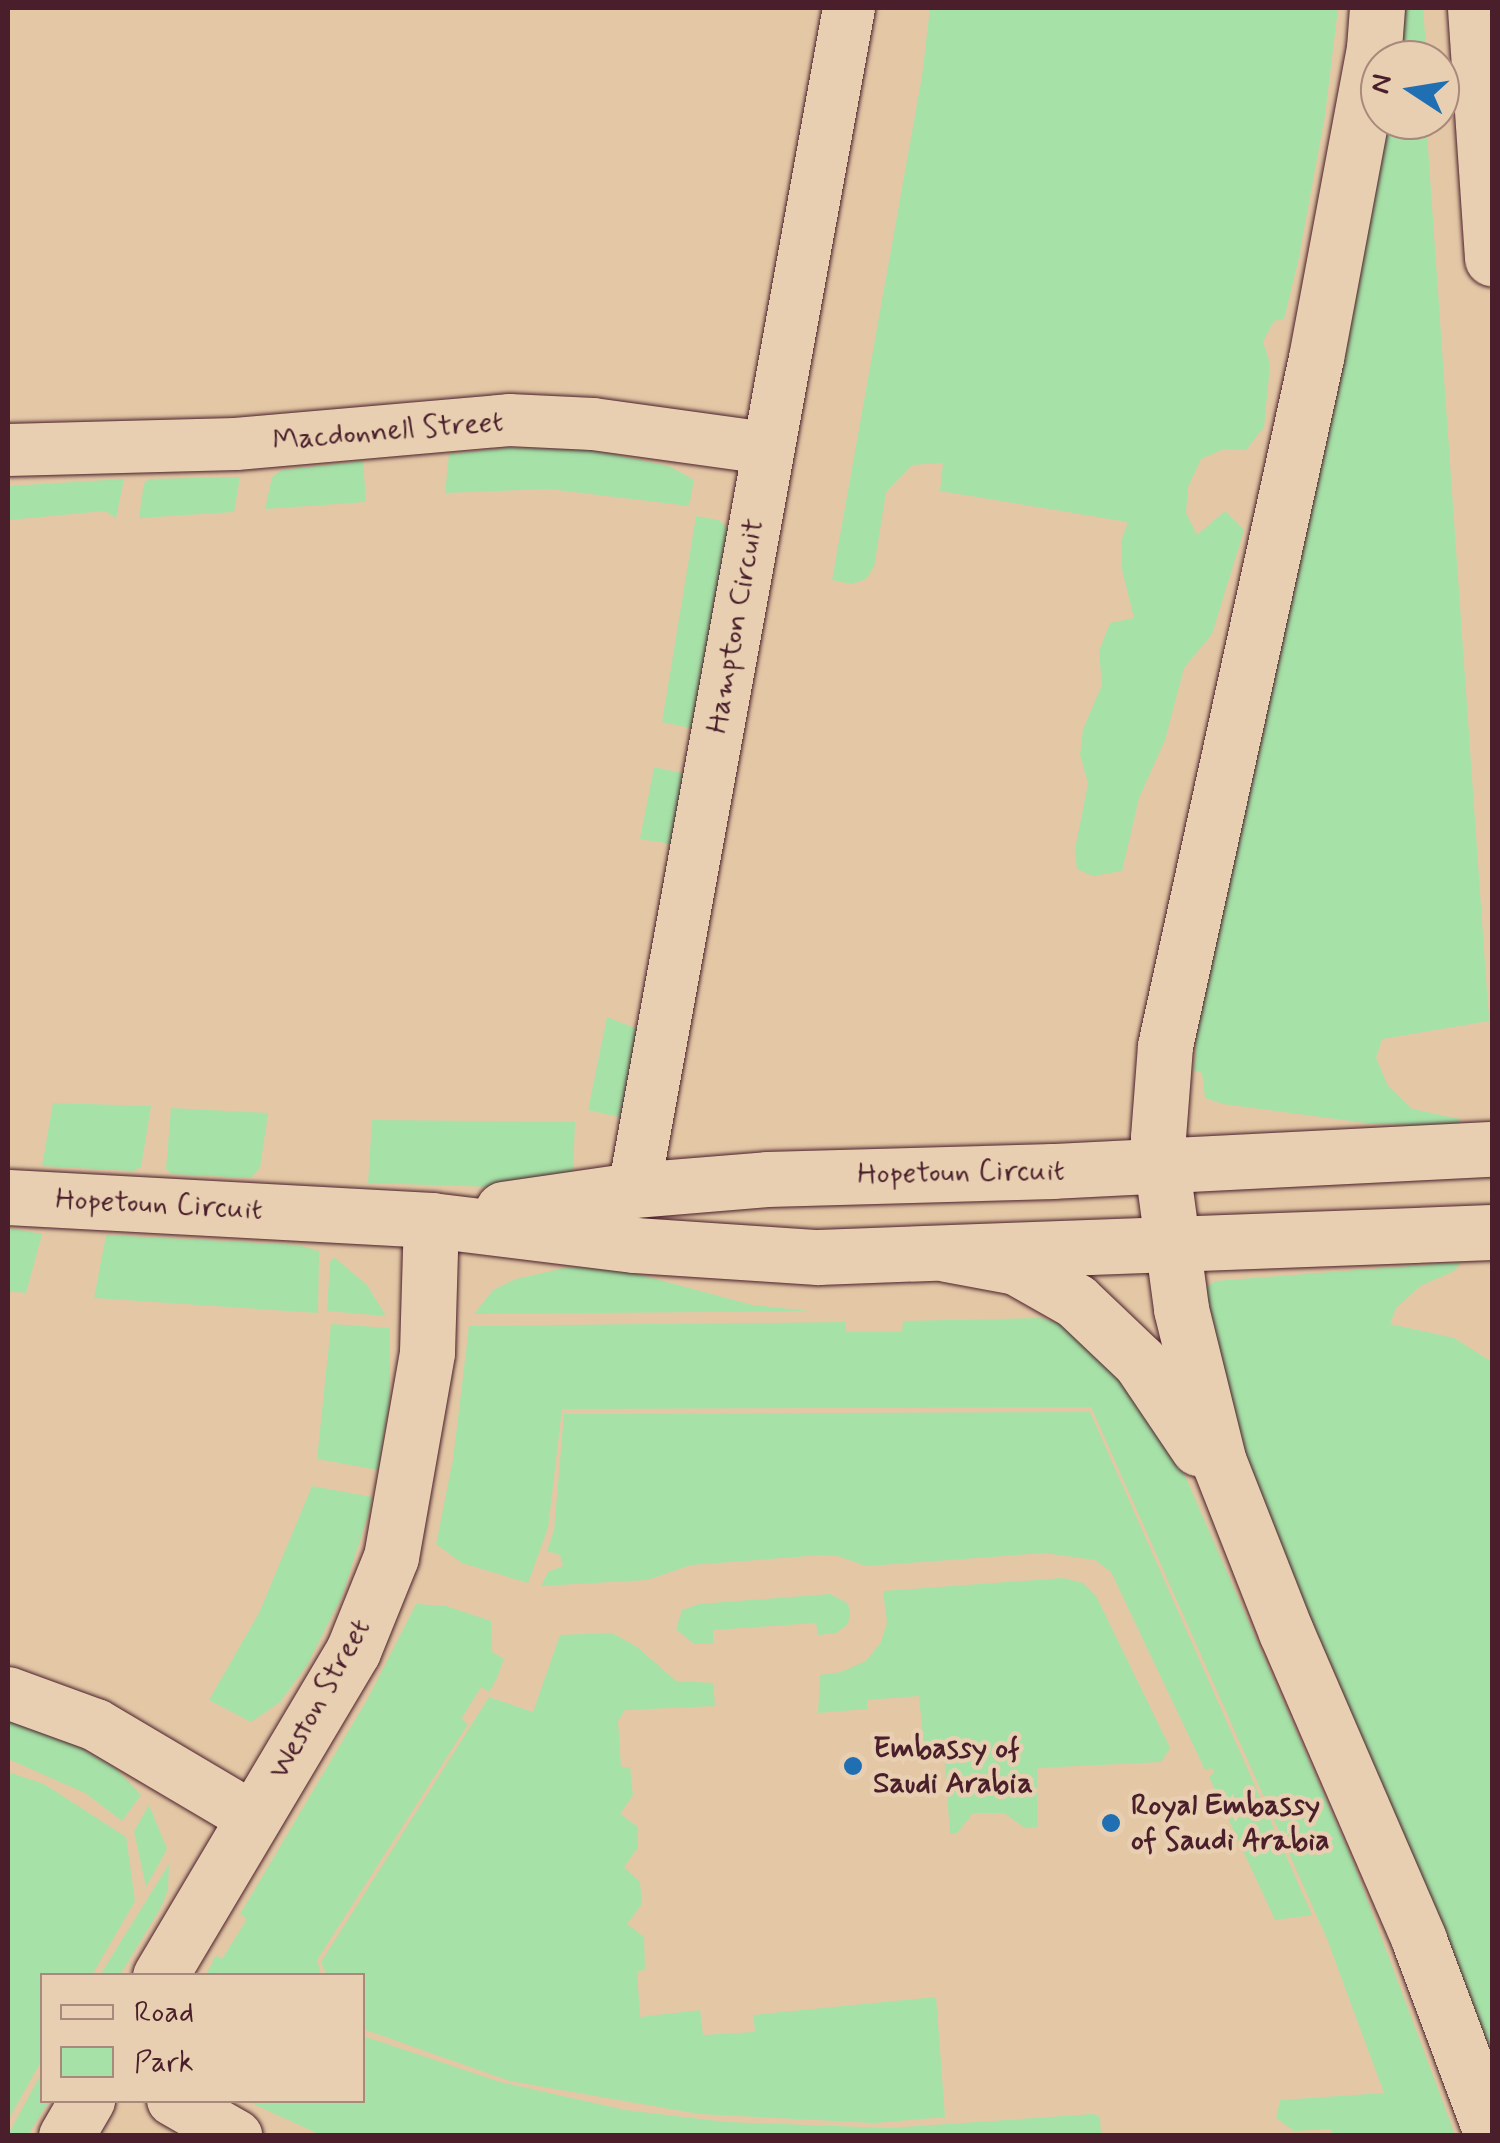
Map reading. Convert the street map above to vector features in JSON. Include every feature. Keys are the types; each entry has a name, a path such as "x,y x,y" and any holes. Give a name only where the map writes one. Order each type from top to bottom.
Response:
{"main road":[{"path":"1377,8 1374,48 1316,358 1164,1046 1158,1114 1172,1246 1204,1412 1243,1530 1406,1906 1492,2135"},
{"path":"1475,8 1492,258"},
{"name":"Hopetoun Circuit","path":"431,1220 634,1190 767,1179 1162,1166 1492,1149"},
{"name":"Hampton Circuit","path":"634,1190 635,1245"},
{"name":"Hopetoun Circuit","path":"8,1196 431,1220 635,1245 818,1257 1492,1232"},
{"name":"Weston Street","path":"162,1973 353,1651 392,1557 427,1352 431,1220"},
{"path":"946,1254 1016,1267 1051,1283 1092,1314 1159,1386 1243,1530"},
{"path":"66,2136 84,2103"}],"street":[{"name":"Hampton Circuit","path":"634,1190 849,8"},
{"name":"Macdonnell Street","path":"8,450 236,444 509,420 593,424 766,448"},
{"path":"8,1694 96,1725 253,1818"},
{"path":"179,2103 236,2136"}],"green space":[{"path":"930,8 1338,8 1325,115 1298,262 1284,319 1274,321 1263,341 1270,365 1264,427 1246,450 1224,449 1201,459 1188,487 1186,513 1197,535 1225,511 1244,530 1212,634 1184,668 1165,740 1139,798 1122,871 1093,876 1077,869 1075,849 1088,783 1080,755 1083,729 1102,685 1099,651 1110,623 1134,618 1122,570 1121,541 1128,522 940,491 943,463 912,465 886,492 874,567 866,579 852,584 832,580 922,76"},
{"path":"1393,8 1423,8 1425,40 1389,40"},
{"path":"1376,140 1427,140 1489,1021 1382,1039 1376,1058 1388,1086 1412,1109 1460,1119 1460,1126 1374,1124 1223,1104 1205,1098 1202,1073 1194,1070 1199,997"},
{"path":"505,448 587,449 669,466 694,480 689,506 549,489 445,493 449,454"},
{"path":"363,461 366,502 265,509 272,477 282,470"},
{"path":"240,477 234,512 139,518 144,483 150,479"},
{"path":"124,479 116,518 105,511 8,520 8,486"},
{"path":"696,516 718,520 726,526 729,538 695,729 662,722"},
{"path":"654,767 686,774 678,845 640,839"},
{"path":"607,1017 645,1032 624,1118 588,1110"},
{"path":"53,1103 151,1106 141,1167 133,1171 42,1166"},
{"path":"171,1108 268,1113 260,1168 251,1178 172,1174 166,1169"},
{"path":"372,1120 575,1122 573,1172 522,1188 368,1183"},
{"path":"8,1228 42,1234 26,1293 8,1291"},
{"path":"106,1235 298,1245 319,1251 318,1313 94,1298"},
{"path":"334,1257 367,1285 386,1316 327,1311 330,1262"},
{"path":"1462,1262 1454,1271 1420,1286 1396,1308 1390,1324 1454,1338 1492,1362 1492,2070 1442,1932 1330,1662 1282,1561 1242,1454 1204,1289 1215,1281"},
{"path":"569,1267 622,1270 752,1305 809,1311 474,1314 493,1290 516,1279"},
{"path":"1040,1318 1068,1325 1111,1362 1172,1446 1352,1859 1455,2135 1333,2135 1331,2129 1294,2131 1276,2118 1280,2100 1384,2093 1327,1939 1091,1407 562,1409 548,1528 528,1583 462,1563 436,1544 453,1459 469,1326 845,1322 846,1332 902,1332 903,1321"},
{"path":"331,1324 390,1328 390,1398 378,1470 317,1459"},
{"path":"1090,1412 1312,1915 1275,1920 1209,1777 1214,1773 1212,1768 1205,1770 1111,1572 1095,1560 1044,1553 866,1566 838,1556 821,1555 691,1565 647,1580 541,1586 548,1572 563,1566 560,1555 547,1551 554,1530 564,1414"},
{"path":"312,1486 372,1497 370,1509 342,1596 307,1665 280,1702 251,1722 209,1700 259,1613"},
{"path":"1063,1578 1083,1583 1096,1596 1170,1748 1161,1762 1037,1768 1037,1827 1025,1828 1004,1813 973,1813 957,1833 950,1834 944,1751 924,1749 919,1696 867,1700 867,1709 818,1713 820,1675 841,1672 866,1661 881,1642 887,1622 883,1591"},
{"path":"830,1594 847,1603 850,1610 848,1624 836,1633 818,1635 816,1623 713,1630 713,1644 694,1644 676,1629 682,1610 699,1604"},
{"path":"416,1604 446,1606 491,1621 492,1652 504,1659 496,1680 489,1692 481,1687 461,1719 468,1724 317,1960 320,1973 207,1973 216,1955 222,1959 247,1919 240,1914 368,1698"},
{"path":"612,1633 637,1647 676,1681 713,1683 715,1706 625,1710 618,1721 621,1767 630,1767 633,1795 620,1814 638,1827 638,1847 624,1867 640,1882 642,1904 627,1924 644,1937 645,1970 637,1971 640,2017 700,2010 703,2035 755,2032 753,2015 936,1997 945,2117 875,2123 699,2114 510,2081 365,2030 365,1973 325,1973 321,1962 489,1697 533,1712 560,1635"},
{"path":"8,1720 72,1743 115,1768 141,1795 122,1821 85,1793 8,1759"},
{"path":"8,1772 44,1784 126,1837 135,1901 93,1973 40,1973 40,2064 8,2120"},
{"path":"149,1805 167,1849 146,1887 134,1831"},
{"path":"169,1864 168,1890 161,1907 121,1973 101,1973"},
{"path":"365,2037 500,2082 625,2110 726,2122 889,2128 1093,2114 1100,2117 1101,2135 323,2136 251,2103 365,2103"},
{"path":"40,2076 40,2103 48,2103 28,2135 8,2135"}],"place":[{"name":"Embassy of Saudi Arabia","path":"853,1766"},
{"name":"Royal Embassy of Saudi Arabia","path":"1111,1823"}]}
